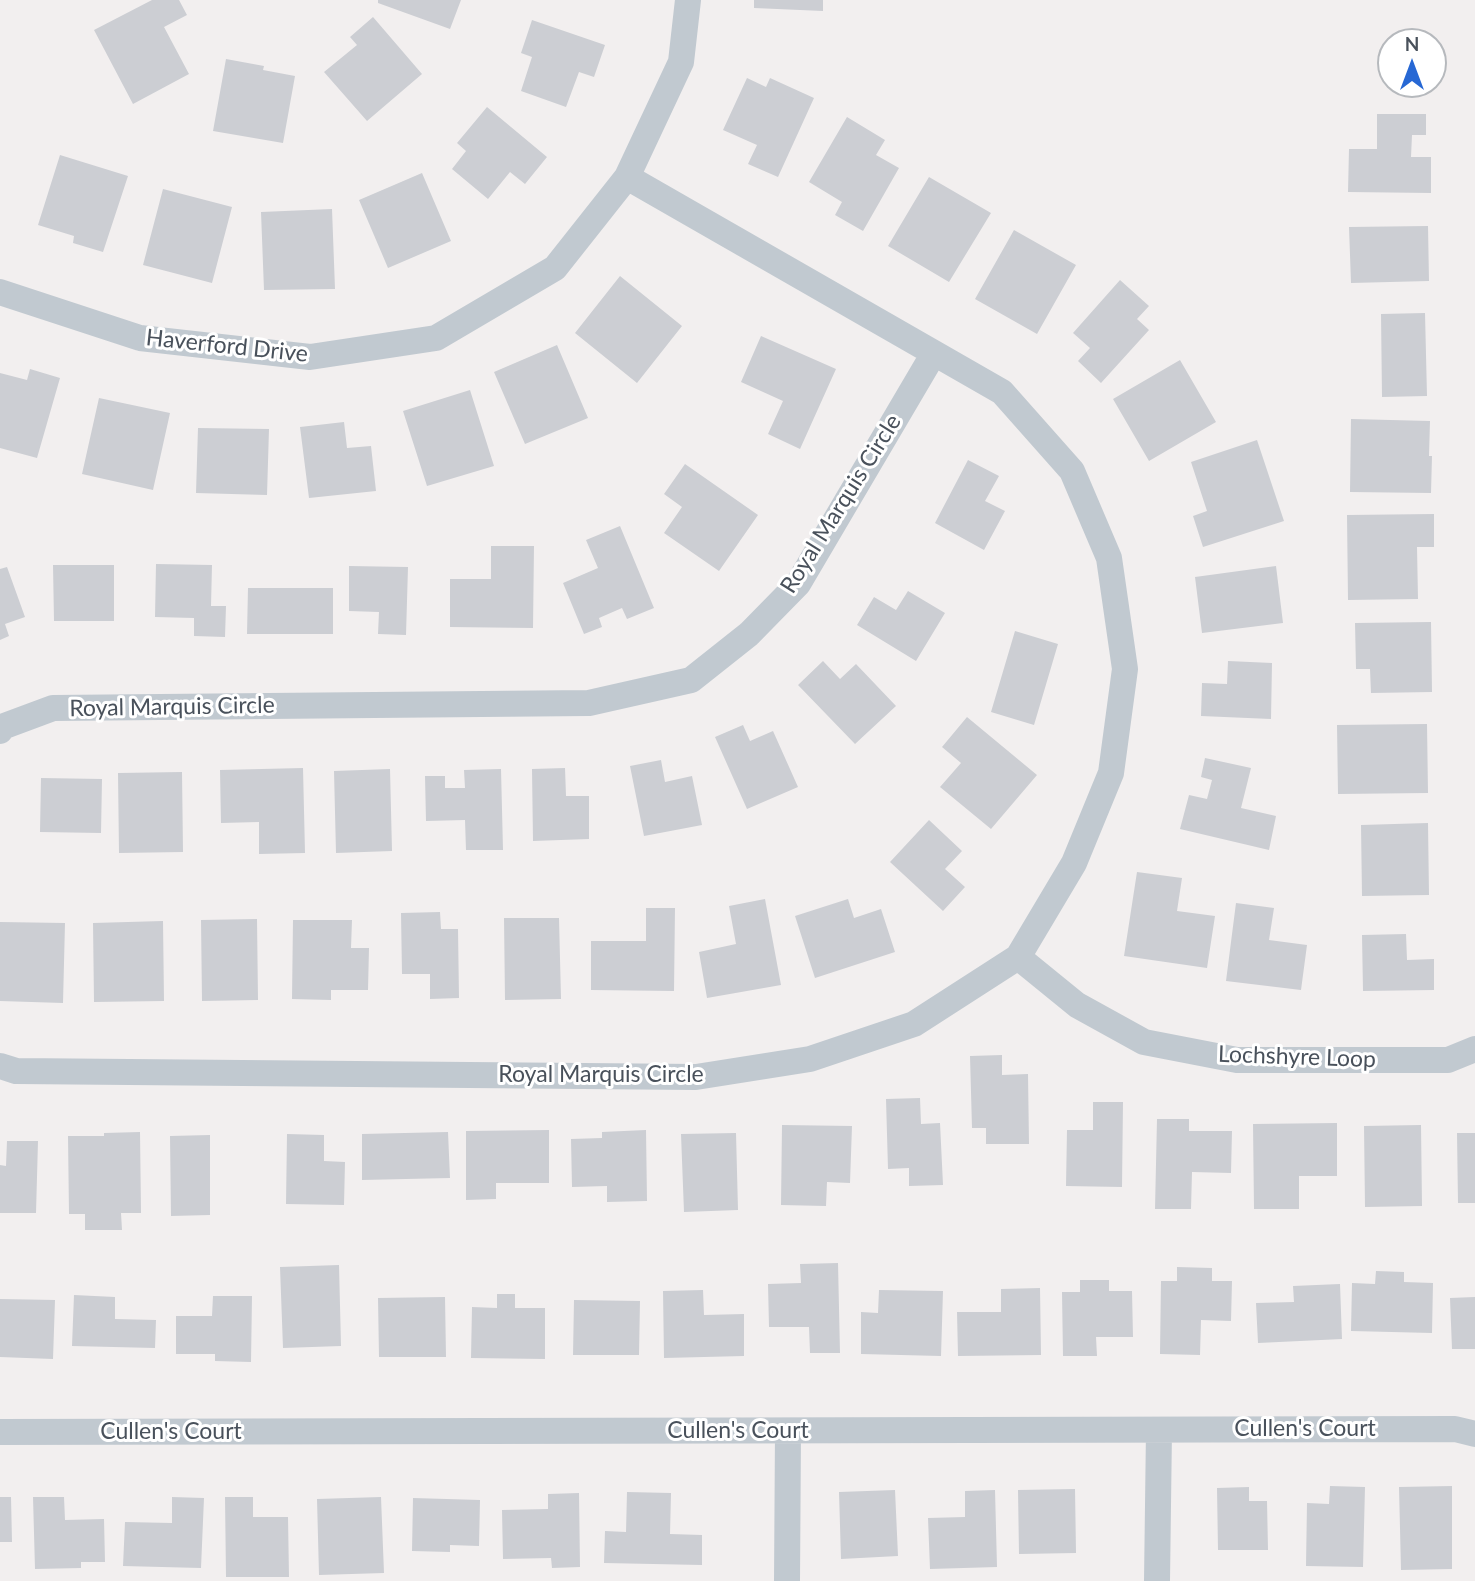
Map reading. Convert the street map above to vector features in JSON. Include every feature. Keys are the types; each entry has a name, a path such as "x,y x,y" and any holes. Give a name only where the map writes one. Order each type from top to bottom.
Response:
{"street":[{"name":"Haverford Drive","path":"0,292 140,338 310,357 436,338 555,268 628,177 681,62 688,0"},
{"name":"Royal Marquis Circle","path":"0,1066 16,1071 696,1077 810,1059 914,1024 1018,957 1074,863 1111,773 1125,669 1109,558 1072,471 1002,392 628,177"},
{"name":"Royal Marquis Circle","path":"0,730 53,708 589,703 691,680 749,634 798,584 933,353"},
{"name":"Lochshyre Loop","path":"1018,957 1077,1005 1144,1042 1237,1060 1448,1060 1475,1049"},
{"name":"Cullen's Court","path":"0,1432 1455,1429 1475,1433"},
{"path":"1157,1581 1159,1430"},
{"path":"787,1581 788,1431"}],"building":[{"path":"152,0 179,0 187,15 164,27 189,74 133,104 94,30"},
{"path":"378,0 461,0 450,29 378,3"},
{"path":"754,0 823,0 823,11 754,8"},
{"path":"373,17 422,74 367,121 324,72 357,45 350,37"},
{"path":"532,20 605,45 594,77 579,72 566,107 521,91 532,57 521,53"},
{"path":"226,59 264,66 263,70 295,76 283,143 213,131"},
{"path":"747,78 766,87 770,78 814,98 778,177 748,164 757,145 723,130"},
{"path":"487,107 547,157 525,184 510,172 488,199 452,169 466,151 457,143"},
{"path":"1377,114 1426,114 1426,135 1412,135 1411,157 1431,157 1431,193 1348,192 1349,149 1377,149"},
{"path":"847,117 885,140 876,155 899,168 863,231 835,215 842,202 809,182"},
{"path":"60,155 128,176 103,252 73,243 74,236 38,225"},
{"path":"422,173 451,241 388,268 359,200"},
{"path":"929,177 991,213 949,282 888,246"},
{"path":"163,189 232,207 212,283 143,265"},
{"path":"332,209 335,289 264,290 261,212"},
{"path":"1428,226 1429,281 1351,283 1349,227"},
{"path":"1014,230 1076,265 1037,334 975,299"},
{"path":"620,276 682,326 637,383 575,333"},
{"path":"1120,280 1149,306 1137,319 1149,330 1101,383 1078,361 1090,348 1073,333"},
{"path":"1425,313 1427,396 1382,397 1381,314"},
{"path":"761,336 836,369 800,449 768,434 783,401 741,382"},
{"path":"557,345 588,418 525,444 494,372"},
{"path":"1180,360 1216,422 1149,461 1113,399"},
{"path":"30,369 60,378 37,458 0,448 0,373 27,380"},
{"path":"470,390 494,466 427,486 403,411"},
{"path":"99,398 170,413 153,490 82,474"},
{"path":"1351,419 1430,421 1431,493 1350,492"},
{"path":"344,422 347,448 371,446 376,491 309,498 300,427"},
{"path":"198,428 269,429 267,495 196,493"},
{"path":"1257,440 1284,521 1203,547 1193,516 1207,511 1191,462"},
{"path":"968,460 999,476 985,501 1005,511 984,550 935,523"},
{"path":"685,464 758,515 719,571 664,533 682,507 664,494"},
{"path":"1434,514 1434,547 1417,547 1418,599 1348,600 1347,515"},
{"path":"620,526 654,608 627,619 622,608 599,618 602,627 584,634 563,583 598,568 586,540"},
{"path":"491,546 534,546 533,628 450,627 450,579 491,579"},
{"path":"156,564 212,565 211,606 226,606 225,637 194,636 194,618 155,617"},
{"path":"53,565 114,565 114,621 54,621"},
{"path":"349,566 408,567 406,635 378,634 379,612 349,611"},
{"path":"1276,566 1283,623 1202,633 1195,577"},
{"path":"7,567 25,617 5,624 9,636 0,640 0,569"},
{"path":"248,588 333,588 333,634 247,634"},
{"path":"908,591 945,613 916,661 857,625 874,597 896,610"},
{"path":"1431,622 1432,692 1371,693 1370,669 1356,669 1355,623"},
{"path":"1015,631 1058,644 1034,725 991,712"},
{"path":"823,661 840,679 856,664 896,706 855,744 798,685"},
{"path":"1228,661 1272,663 1271,719 1201,716 1202,683 1227,684"},
{"path":"967,717 1037,775 991,829 940,787 961,763 942,747"},
{"path":"1427,724 1428,793 1338,794 1337,725"},
{"path":"743,725 750,741 773,731 798,787 747,809 715,737"},
{"path":"1205,758 1251,768 1241,808 1276,816 1269,850 1180,829 1189,795 1207,799 1212,780 1201,777"},
{"path":"661,760 665,782 692,776 702,825 644,836 630,766"},
{"path":"303,768 305,853 259,854 259,822 221,823 220,770"},
{"path":"565,768 566,796 589,796 589,839 533,841 532,769"},
{"path":"390,769 392,851 336,853 334,771"},
{"path":"501,769 503,850 466,850 465,820 426,821 425,776 445,776 445,788 465,788 464,770"},
{"path":"182,772 183,852 119,853 118,773"},
{"path":"41,778 102,779 101,833 40,832"},
{"path":"929,820 962,851 945,869 965,887 943,911 890,862"},
{"path":"1428,823 1429,895 1362,896 1361,825"},
{"path":"1137,872 1182,878 1177,911 1215,916 1207,968 1124,956"},
{"path":"765,899 781,985 707,998 699,952 736,944 729,906"},
{"path":"848,899 854,918 881,909 895,952 815,978 795,916"},
{"path":"1236,903 1274,908 1269,940 1307,945 1301,990 1226,981"},
{"path":"646,908 675,908 674,991 591,990 591,941 646,941"},
{"path":"440,912 441,929 458,929 459,998 430,999 430,974 402,974 401,913"},
{"path":"504,918 559,918 561,999 505,1000"},
{"path":"257,919 258,1000 202,1001 201,920"},
{"path":"293,920 352,920 351,948 369,948 368,990 331,990 331,1000 292,999"},
{"path":"163,921 164,1001 94,1002 93,923"},
{"path":"0,922 65,923 63,1003 0,1001"},
{"path":"1406,934 1407,960 1434,959 1434,990 1363,991 1362,935"},
{"path":"1002,1055 1002,1075 1028,1074 1029,1144 986,1144 986,1128 972,1128 970,1056"},
{"path":"920,1098 921,1124 940,1123 943,1185 909,1186 909,1168 888,1169 886,1099"},
{"path":"1093,1102 1123,1102 1122,1187 1066,1186 1067,1130 1093,1130"},
{"path":"1157,1119 1189,1119 1189,1131 1232,1131 1231,1173 1192,1172 1191,1209 1155,1209"},
{"path":"1337,1123 1337,1176 1299,1176 1299,1209 1254,1209 1253,1124"},
{"path":"782,1125 852,1126 850,1183 827,1182 826,1206 781,1205"},
{"path":"1421,1125 1422,1206 1365,1207 1364,1126"},
{"path":"549,1130 549,1183 496,1183 496,1199 466,1200 466,1131"},
{"path":"646,1130 647,1201 607,1202 607,1186 572,1187 571,1139 602,1138 602,1132"},
{"path":"140,1132 141,1213 121,1213 122,1230 85,1230 85,1214 69,1214 68,1136"},
{"path":"448,1132 450,1178 362,1180 362,1134"},
{"path":"736,1133 738,1210 684,1212 681,1134"},
{"path":"1457,1133 1475,1133 1475,1203 1458,1203"},
{"path":"287,1134 324,1135 324,1161 345,1162 344,1205 286,1204"},
{"path":"210,1135 210,1215 171,1216 170,1136"},
{"path":"7,1141 38,1141 36,1213 0,1213 0,1165 6,1166"},
{"path":"838,1263 840,1353 810,1353 809,1327 769,1327 768,1284 801,1283 800,1264"},
{"path":"339,1265 341,1346 283,1348 280,1267"},
{"path":"1177,1267 1212,1268 1212,1281 1232,1281 1231,1321 1201,1320 1200,1355 1160,1354 1161,1281 1177,1281"},
{"path":"1376,1271 1404,1272 1404,1282 1433,1283 1432,1333 1351,1331 1352,1283 1375,1284"},
{"path":"1080,1280 1109,1280 1109,1291 1132,1291 1133,1337 1096,1337 1097,1356 1063,1356 1062,1292 1080,1292"},
{"path":"1340,1284 1342,1339 1258,1343 1256,1303 1294,1302 1293,1286"},
{"path":"1040,1288 1041,1355 958,1356 957,1312 1001,1312 1001,1289"},
{"path":"703,1290 704,1315 744,1314 744,1356 664,1358 663,1291"},
{"path":"879,1290 943,1291 941,1356 861,1354 861,1312 878,1313"},
{"path":"497,1294 515,1294 515,1308 545,1308 545,1359 471,1358 472,1307 497,1308"},
{"path":"74,1295 115,1297 115,1319 156,1320 155,1348 72,1346"},
{"path":"213,1296 252,1296 251,1362 215,1361 215,1354 176,1354 176,1316 212,1316"},
{"path":"445,1297 446,1357 379,1357 378,1298"},
{"path":"1475,1297 1475,1349 1452,1349 1450,1298"},
{"path":"0,1299 55,1300 53,1359 0,1357"},
{"path":"574,1300 640,1301 639,1355 573,1355"},
{"path":"1330,1486 1365,1487 1363,1567 1306,1566 1307,1503 1329,1504"},
{"path":"1452,1486 1452,1569 1401,1570 1399,1487"},
{"path":"1249,1487 1249,1501 1267,1501 1268,1550 1218,1550 1217,1488"},
{"path":"1075,1489 1076,1553 1019,1554 1018,1490"},
{"path":"895,1490 898,1556 841,1559 839,1492"},
{"path":"995,1490 997,1567 930,1569 928,1518 965,1517 965,1491"},
{"path":"627,1492 671,1493 670,1534 702,1535 702,1565 604,1563 605,1531 626,1532"},
{"path":"579,1493 580,1567 552,1568 551,1558 503,1559 502,1510 548,1509 548,1494"},
{"path":"0,1497 11,1497 12,1542 0,1542"},
{"path":"33,1497 64,1497 65,1520 104,1519 105,1562 81,1562 81,1568 35,1569"},
{"path":"172,1497 204,1498 201,1568 123,1566 125,1522 172,1523"},
{"path":"225,1497 253,1497 253,1517 288,1517 289,1577 226,1577"},
{"path":"381,1497 384,1573 319,1575 317,1499"},
{"path":"413,1498 480,1500 479,1546 450,1545 450,1552 412,1551"}]}
